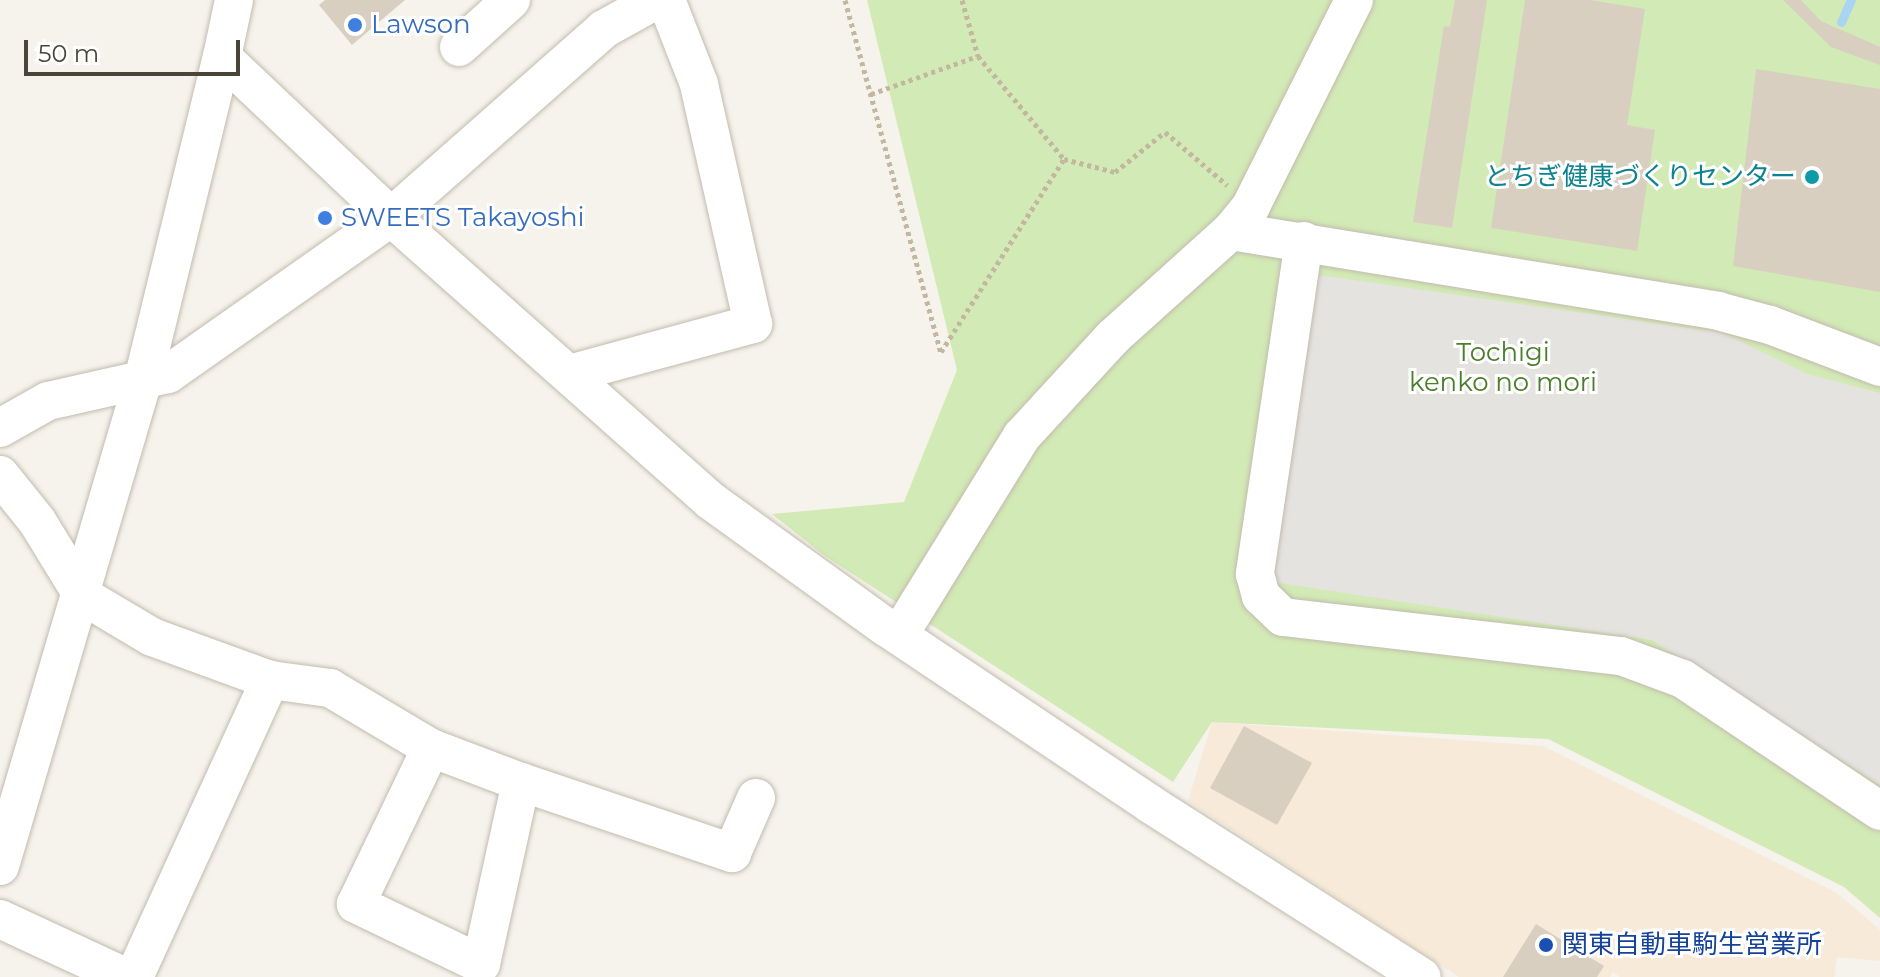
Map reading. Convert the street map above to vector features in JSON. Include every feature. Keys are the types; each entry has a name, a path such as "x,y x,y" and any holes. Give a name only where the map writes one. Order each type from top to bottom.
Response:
{"street":[{"path":"0,866 83,596 143,380 234,0"},
{"path":"459,47 511,0"},
{"path":"0,428 48,401 168,374 391,217 604,29 656,0"},
{"path":"569,374 753,324 699,84 666,0"},
{"path":"899,635 1022,436 1112,338 1241,218 1354,0"},
{"path":"222,57 391,217 711,501 899,635 1161,811 1422,977"},
{"path":"1241,218 1304,241 1718,311 1770,325 1880,367"},
{"path":"1304,241 1255,574 1261,596 1283,617 1621,656 1683,679 1880,811"},
{"path":"0,475 37,521 83,596 152,637 270,680 330,688 431,748 521,782 732,853 756,798"},
{"path":"134,977 270,680"},
{"path":"431,748 356,904 481,964 521,782"},
{"path":"0,919 125,977"}],"path":[{"path":"845,0 941,353 1064,159"},
{"path":"962,0 978,56 1064,159 1115,172 1165,132 1241,218"},
{"path":"871,94 978,56"}],"shaded area":[{"path":"1318,275 1723,333 1807,374 1880,393 1880,785 1652,640 1273,582"},
{"name":"関東自動車駒生営業所","path":"1212,722 1543,746 1837,893 1880,930 1880,961 1837,957 1834,977 1620,977 1613,972 1610,977 1459,977 1188,801"}],"green space":[{"name":"Tochigi kenko no mori","path":"867,0 1880,0 1880,918 1844,887 1548,739 1212,722 1173,782 825,556 772,514 904,502 957,370"}],"building":[{"name":"Lawson","path":"325,0 405,0 352,45 319,5"},
{"path":"1455,0 1487,0 1452,228 1413,222 1444,26 1450,27"},
{"path":"1525,0 1590,0 1645,9 1627,125 1655,130 1637,251 1491,228"},
{"path":"1783,0 1801,0 1821,21 1880,47 1880,65 1831,47"},
{"name":"とちぎ健康づくりセンター","path":"1756,69 1880,89 1880,292 1733,266"},
{"path":"1244,726 1312,763 1277,825 1210,788"},
{"name":"関東自動車駒生営業所","path":"1536,924 1604,966 1597,977 1503,977"}],"waterway":[{"path":"1841,22 1851,0"}],"place":[{"name":"Lawson","path":"355,25"},
{"name":"とちぎ健康づくりセンター","path":"1812,177"},
{"name":"SWEETS Takayoshi","path":"325,218"},
{"name":"関東自動車駒生営業所","path":"1546,945"}]}
